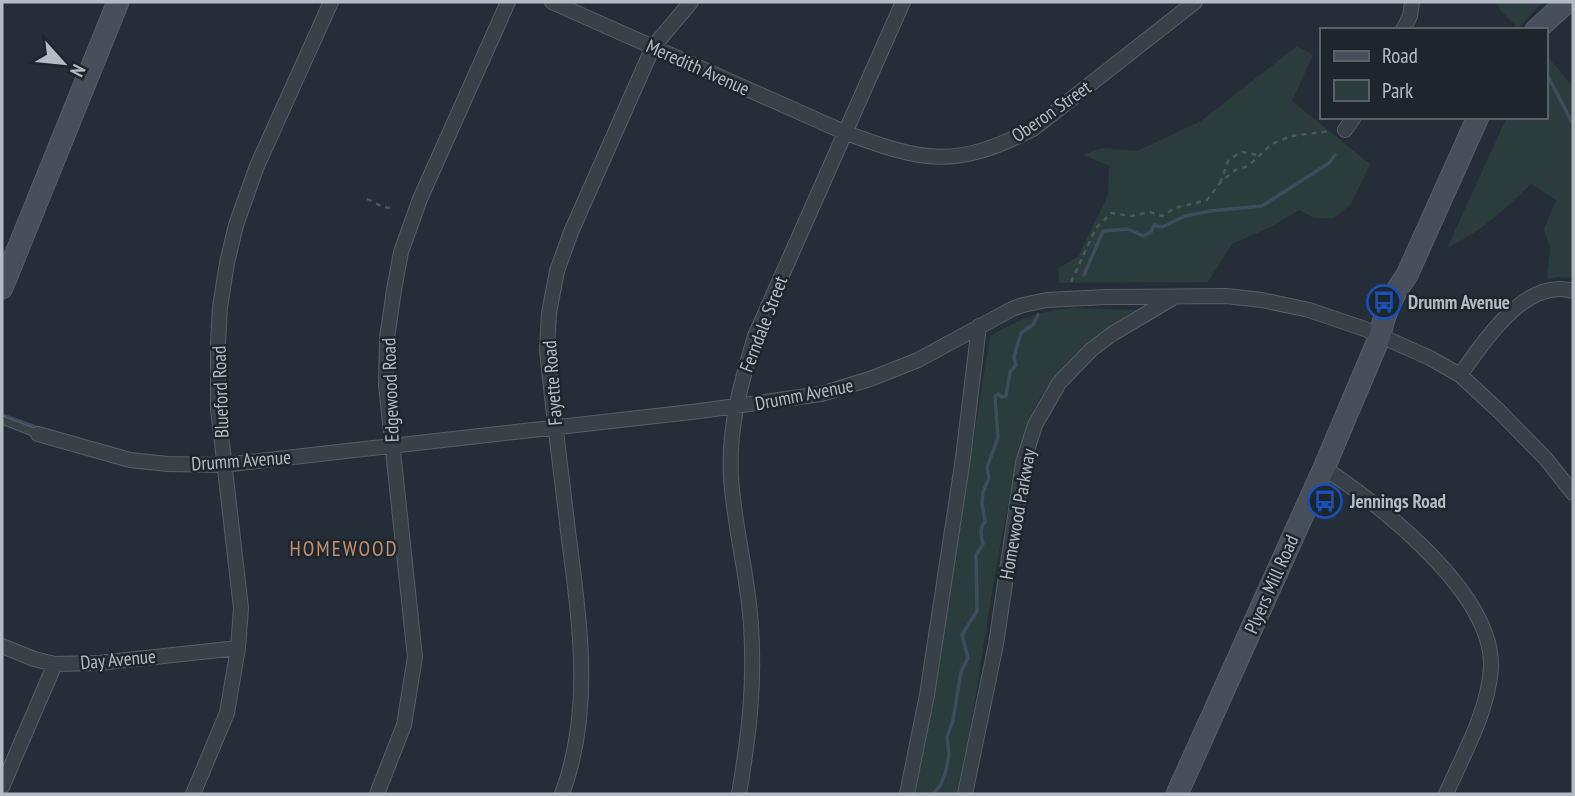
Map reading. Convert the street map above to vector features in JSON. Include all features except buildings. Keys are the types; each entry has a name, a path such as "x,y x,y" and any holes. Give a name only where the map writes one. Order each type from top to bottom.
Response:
{"street":[{"path":"2,288 118,2"},
{"name":"Blueford Road","path":"193,794 227,713 238,648 241,608 218,409 221,303 233,239 257,166 331,2"},
{"name":"Edgewood Road","path":"377,794 404,725 415,657 386,382 387,338 401,252 420,199 508,2"},
{"name":"Meredith Avenue","path":"552,2 844,132"},
{"name":"Fayette Road","path":"562,794 570,773 577,737 583,676 579,614 547,350 549,313 557,271 571,232 653,47 691,2"},
{"name":"Ferndale Street","path":"739,794 751,726 753,663 751,622 731,478 731,441 736,406 755,336 903,2"},
{"name":"Oberon Street","path":"844,132 893,151 933,157 954,157 982,152 1007,143 1033,129 1195,2"},
{"path":"1404,28 1410,16 1412,2"},
{"path":"1539,28 1567,2"},
{"path":"1345,130 1353,119"},
{"name":"Plyers Mill Road","path":"1177,794 1324,468 1380,336 1394,321 1405,296 1407,275 1477,119"},
{"path":"1460,375 1513,309 1534,295 1546,291 1565,288 1573,291"},
{"name":"Drumm Avenue","path":"38,434 130,460 223,465 555,428 821,394 918,360 1012,309 1047,300 1226,296 1309,310 1418,352 1460,375 1514,425 1573,493"},
{"name":"Homewood Parkway","path":"965,794 996,643 1023,463 1035,425 1059,383 1091,350 1112,334 1175,297"},
{"path":"907,794 927,695 963,458 979,326"},
{"path":"1324,468 1405,529 1469,602 1483,628 1489,648 1490,668 1485,704 1446,794"},
{"name":"Day Avenue","path":"2,646 55,664 99,663 238,648"},
{"path":"2,787 55,664"}],"lane":[{"name":"Drumm Avenue","path":"2,420 38,434"}],"path":[{"path":"1072,282 1096,228 1111,213 1131,216 1150,212 1162,216 1175,208 1207,200 1235,170 1248,166 1272,144 1291,136 1345,130"},
{"path":"1220,183 1229,159 1242,152 1259,155"},
{"path":"367,199 391,208"}],"green space":[{"path":"1496,2 1543,2 1518,28"},
{"path":"1297,46 1313,55 1292,101 1370,164 1351,204 1334,218 1314,218 1299,210 1273,226 1232,244 1208,282 1059,283 1058,268 1078,257 1108,195 1109,166 1083,155 1102,148 1137,151 1201,121"},
{"path":"1547,58 1573,87 1573,278 1547,279 1550,248 1544,229 1556,200 1531,184 1492,220 1447,248 1506,119 1547,119"},
{"path":"1071,308 1136,310 1077,353 1048,386 1032,412 1018,456 1002,537 957,794 911,794 962,513 990,336 1029,317"}],"waterway":[{"path":"1547,75 1573,124"},
{"path":"1084,275 1103,231 1128,229 1143,236 1151,232 1154,225 1162,227 1185,216 1262,206 1329,163 1335,155"},
{"path":"933,794 945,774 949,755 947,737 953,720 961,672 968,658 962,635 977,611 976,555 983,544 983,492 989,478 987,467 998,438 995,396 1006,396 1010,372 1016,365 1014,357 1021,333 1033,325 1038,315"},
{"path":"2,415 38,428"}],"place":[{"name":"Drumm Avenue","path":"1384,302"},
{"name":"Jennings Road","path":"1325,501"}],"district":[{"name":"HOMEWOOD","path":"344,549"}]}
